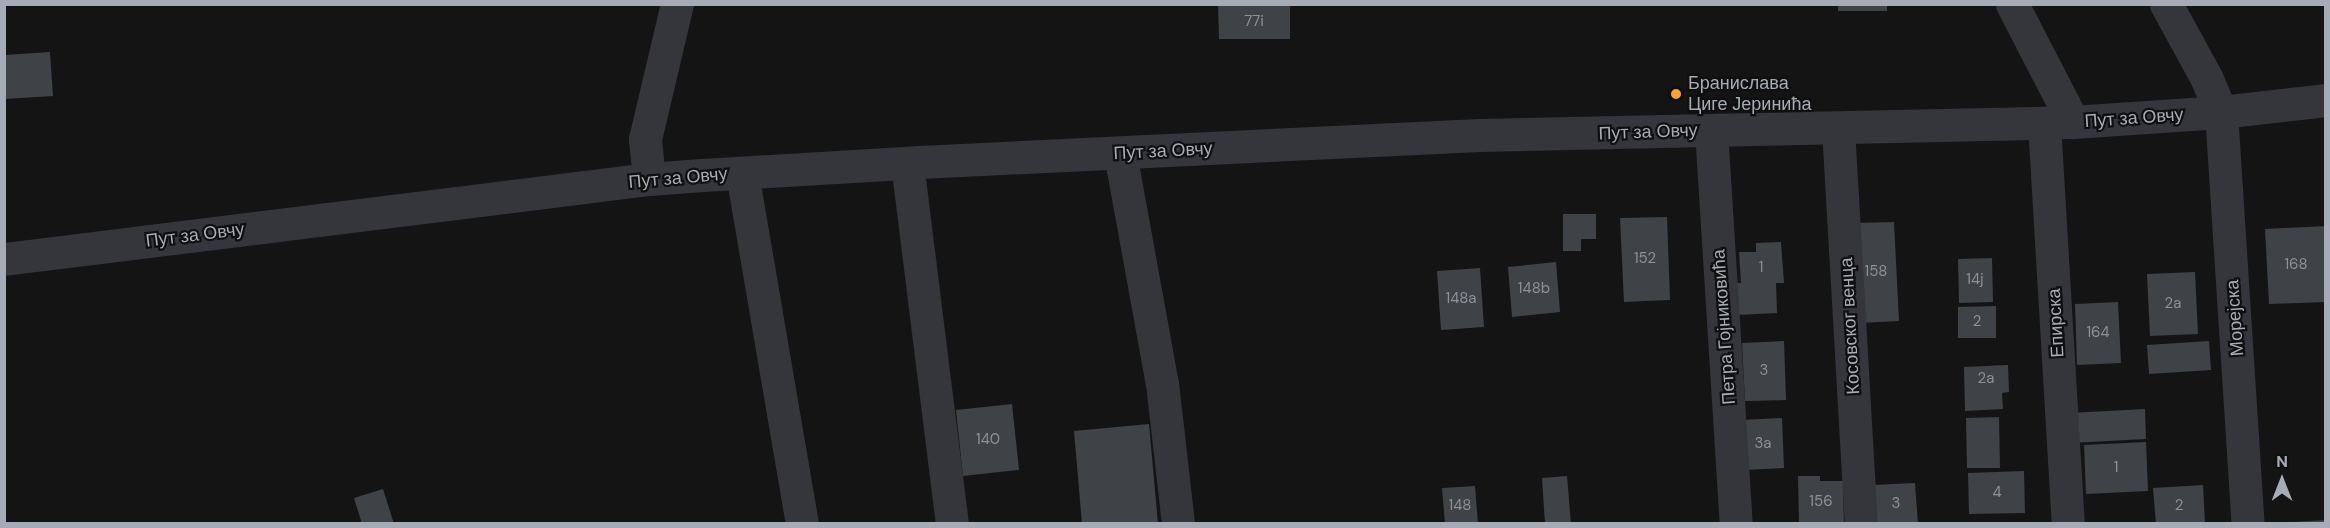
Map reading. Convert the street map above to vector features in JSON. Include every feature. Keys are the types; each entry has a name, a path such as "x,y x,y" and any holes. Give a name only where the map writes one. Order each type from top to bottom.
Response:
{"street":[{"path":"649,179 645,139 677,4"},
{"path":"2012,4 2058,123"},
{"name":"Морејска","path":"2166,4 2206,77 2221,112 2248,524"},
{"name":"Пут за Овчу","path":"4,259 649,179 907,163 1479,135 2058,123 2221,112 2325,100"},
{"name":"Епирска","path":"2058,123 2068,524"},
{"name":"Косовског венца","path":"1838,128 1861,524"},
{"name":"Петра Гојниковића","path":"1712,130 1736,524"},
{"path":"1120,153 1162,382 1178,524"},
{"path":"907,163 952,524"},
{"path":"742,173 802,524"}],"building":[{"path":"1218,4 1290,4 1290,39 1219,39"},
{"path":"1838,4 1887,4 1887,11 1838,11"},
{"path":"50,52 53,96 5,99 5,55"},
{"path":"1563,214 1596,214 1596,239 1581,239 1581,251 1563,251"},
{"path":"1667,217 1670,300 1624,302 1620,218"},
{"path":"1894,222 1899,321 1859,323 1854,223"},
{"path":"2326,226 2326,302 2269,304 2265,229"},
{"path":"1781,242 1784,283 1776,283 1777,313 1737,315 1735,283 1741,283 1739,252 1756,252 1756,243"},
{"path":"1992,258 1993,302 1959,303 1958,259"},
{"path":"1556,262 1560,312 1512,317 1508,267"},
{"path":"1480,268 1484,327 1441,330 1437,271"},
{"path":"2195,272 2198,334 2150,336 2147,274"},
{"path":"2118,302 2121,363 2077,365 2075,304"},
{"path":"1996,306 1996,338 1958,338 1958,307"},
{"path":"1784,341 1786,400 1745,401 1742,343"},
{"path":"2209,341 2211,370 2149,374 2147,345"},
{"path":"2008,365 2009,392 2002,393 2003,409 1965,411 1964,367"},
{"path":"1012,404 1019,470 963,476 956,410"},
{"path":"2145,409 2146,439 2071,443 2069,413"},
{"path":"1999,417 2000,468 1967,468 1966,418"},
{"path":"1782,418 1784,468 1743,470 1741,420"},
{"path":"1149,424 1158,524 1082,524 1074,431"},
{"path":"2146,442 2148,491 2086,494 2084,445"},
{"path":"2024,471 2025,513 1969,514 1968,473"},
{"path":"1567,476 1571,524 1545,524 1542,478"},
{"path":"1798,476 1820,476 1820,481 1843,481 1844,524 1799,524"},
{"path":"1915,483 1918,524 1876,524 1874,485"},
{"path":"2203,485 2205,524 2156,524 2153,488"},
{"path":"1475,486 1478,524 1445,524 1442,488"},
{"path":"383,489 394,524 362,524 354,498"},
{"path":"2326,520 2326,524 2293,524 2293,522"}],"place":[{"name":"Бранислава Циге Јеринића","path":"1676,94"}]}
